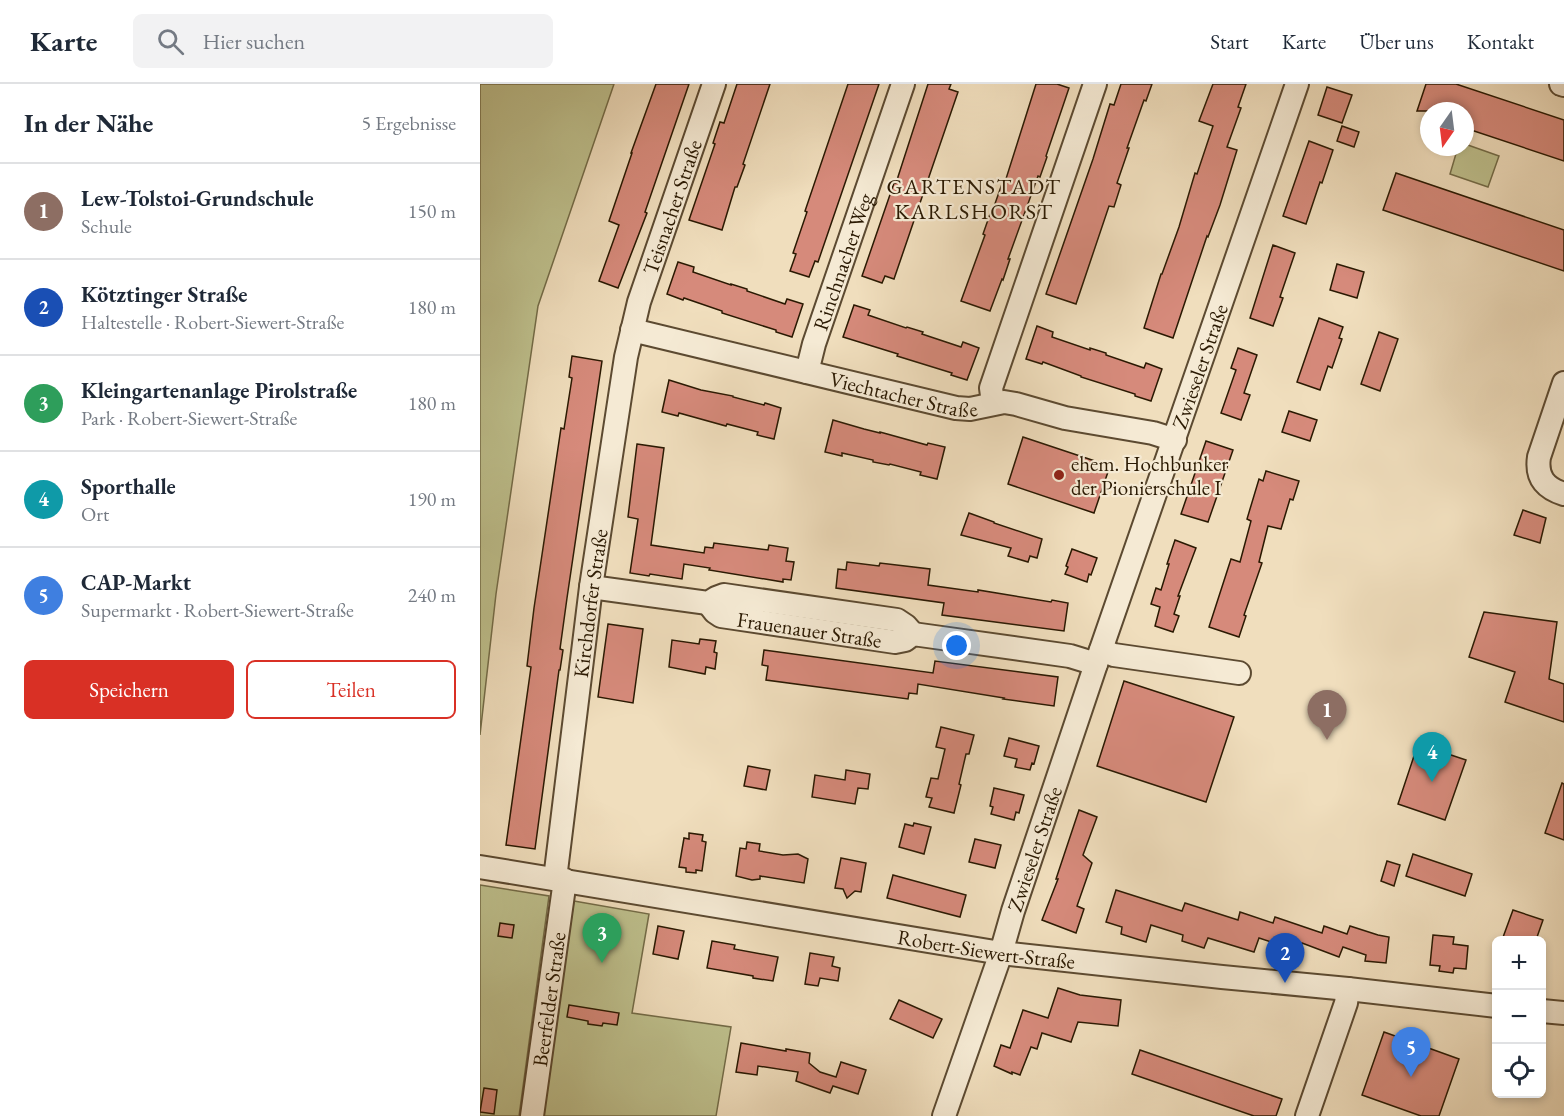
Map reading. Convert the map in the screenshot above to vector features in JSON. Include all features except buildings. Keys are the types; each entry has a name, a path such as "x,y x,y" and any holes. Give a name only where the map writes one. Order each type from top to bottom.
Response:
{"street":[{"name":"Teisnacher Straße","path":"632,330 639,302 714,84"},
{"name":"Rinchnacher Weg","path":"807,372 814,344 903,84"},
{"path":"993,403 991,388 1095,84"},
{"name":"Zwieseler Straße","path":"944,1116 1001,952 1098,657 1297,84"},
{"name":"Viechtacher Straße","path":"632,330 956,408 970,409 1004,402 1065,418 1154,433 1174,440"},
{"name":"Kirchdorfer Straße","path":"560,880 591,587 632,330"},
{"path":"1564,383 1537,467 1540,478 1547,485 1564,494"},
{"name":"Frauenauer Straße","path":"591,587 708,603 721,616 732,618 895,642 905,640 913,634 1070,656 1098,657"},
{"path":"1098,657 1114,655 1239,673"},
{"name":"Robert-Siewert-Straße","path":"480,867 1001,952 1492,1005"},
{"name":"Beerfelder Straße","path":"532,1116 560,880"},
{"path":"1307,1116 1346,1003 1348,989"}],"green space":[{"path":"480,84 614,84 538,306 496,594 480,735"},
{"path":"1474,147 1499,156 1488,187 1450,174 1455,156 1474,156"},
{"path":"480,885 549,896 519,1116 480,1116"},
{"path":"574,901 649,914 632,1013 731,1027 716,1116 542,1116"}],"place":[{"name":"ehem. Hochbunker der Pionierschule I","path":"1059,475"},
{"name":"Lew-Tolstoi-Grundschule","path":"1327,740"},
{"name":"Sporthalle","path":"1432,782"},
{"name":"Kleingartenanlage Pirolstraße","path":"602,963"},
{"name":"Kötztinger Straße","path":"1285,983"},
{"name":"CAP-Markt","path":"1411,1077"}],"district":[{"name":"GARTENSTADT KARLSHORST","path":"974,198"}]}
